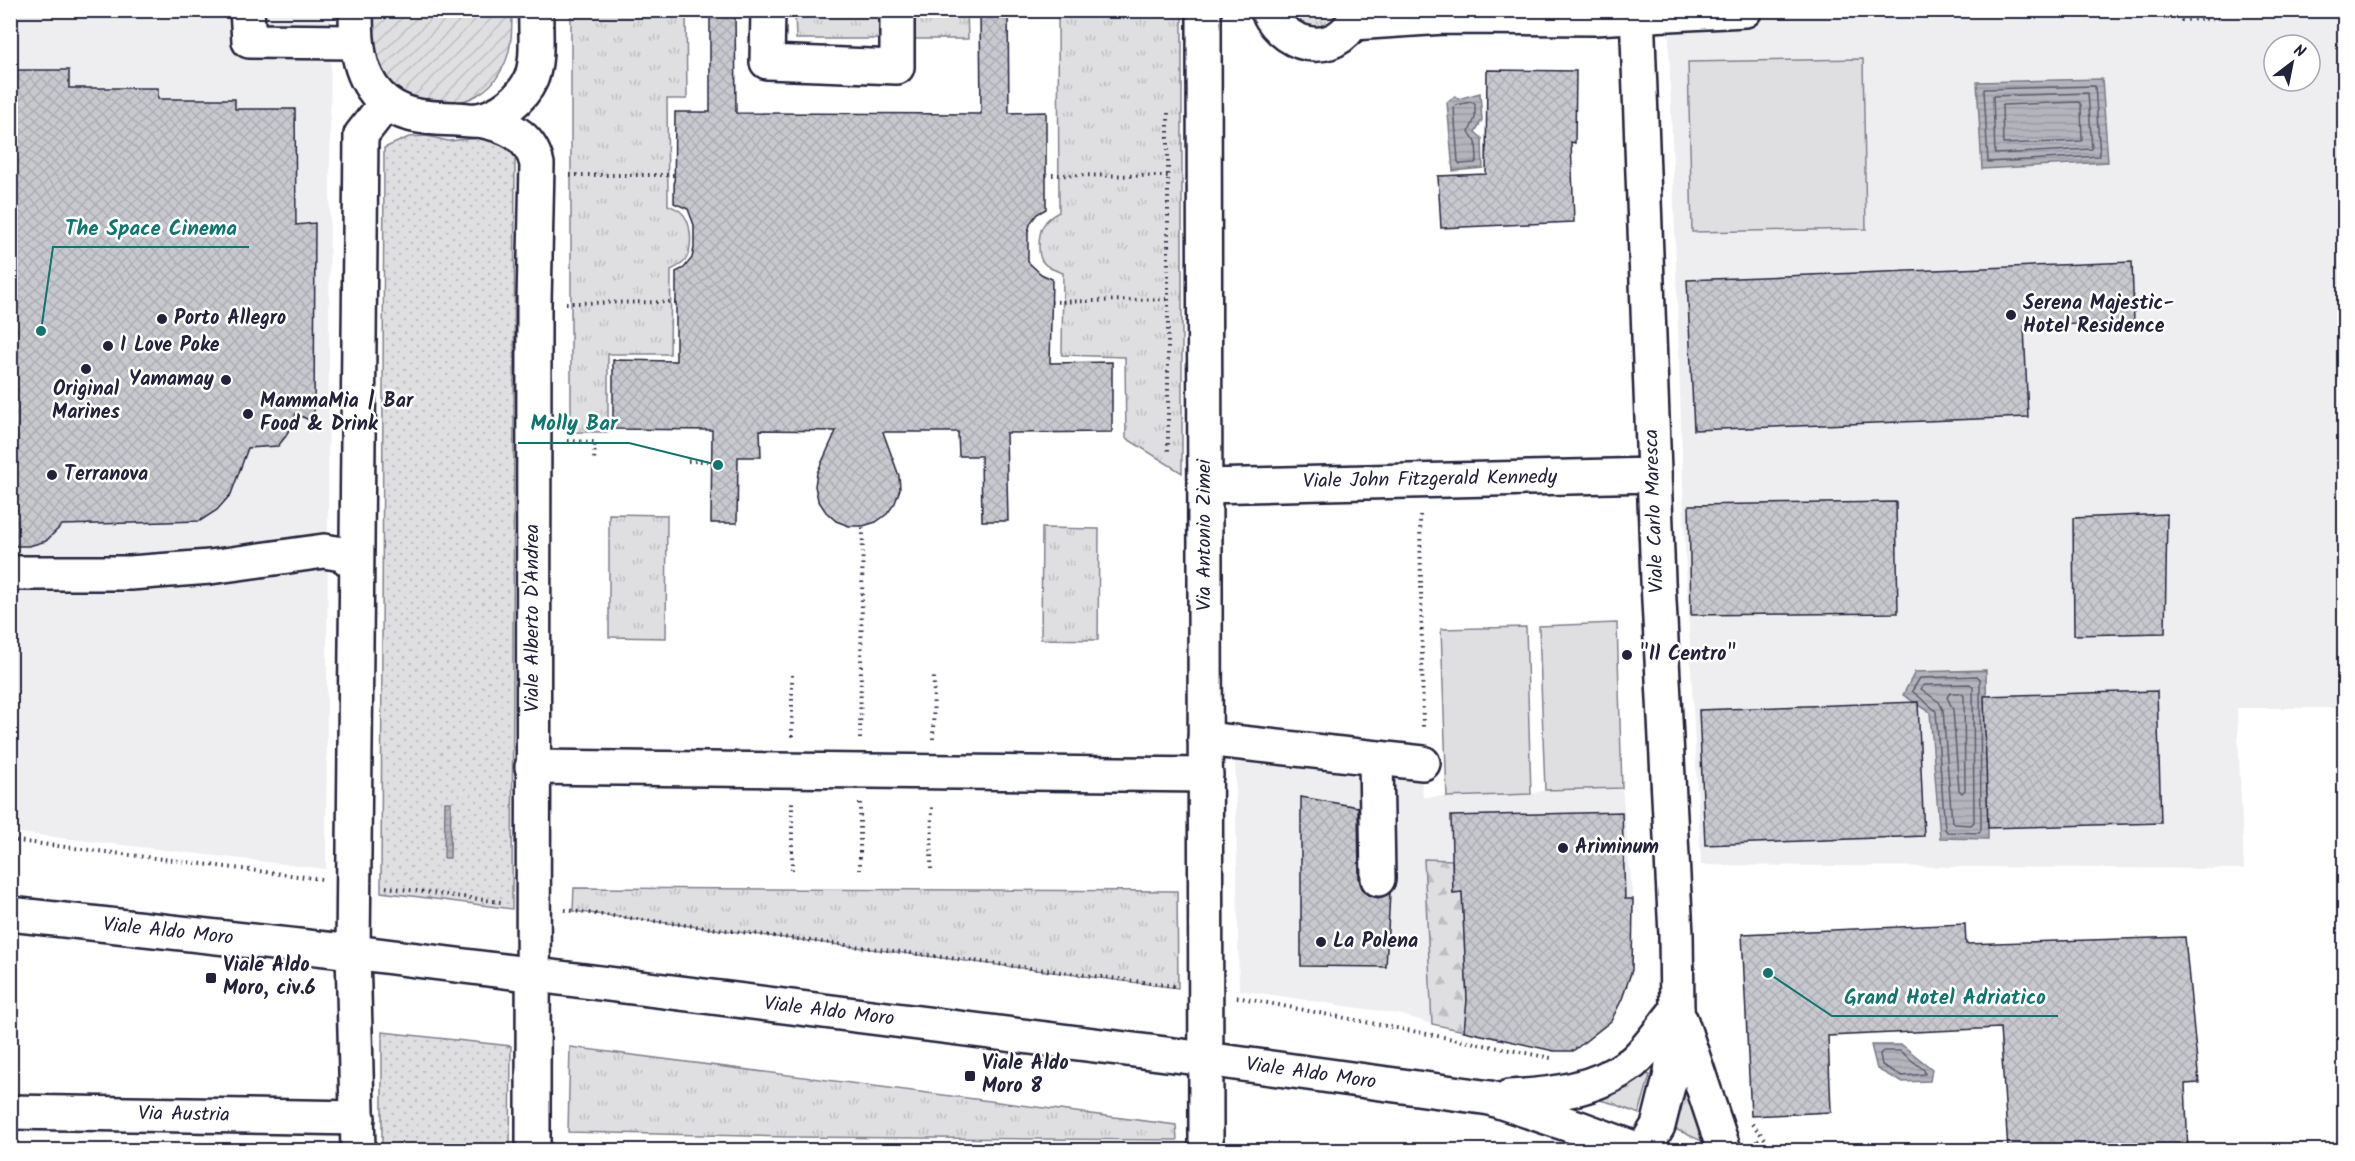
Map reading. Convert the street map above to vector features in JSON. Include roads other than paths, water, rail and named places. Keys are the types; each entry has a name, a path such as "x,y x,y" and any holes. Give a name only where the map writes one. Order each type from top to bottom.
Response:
{"street":[{"path":"247,10 249,40 356,26 361,65 378,95 387,103 361,135 353,952 358,1150"},
{"path":"479,120 506,108 519,98 527,86 534,69 536,10"},
{"path":"768,10 767,63 897,67 897,10"},
{"name":"Via Antonio Zimei","path":"1204,10 1206,1150"},
{"path":"1268,15 1284,35 1298,42 1313,45 1329,42 1343,35 1356,17 1435,13 1637,13 1745,10"},
{"name":"Viale Carlo Maresca","path":"1637,13 1654,474 1676,935 1677,1010 1671,1074 1658,1126 1641,1150"},
{"name":"Viale Alberto D'Andrea","path":"387,103 401,112 419,117 479,120 506,126 521,136 535,157 538,175 534,303 533,1150"},
{"name":"Viale John Fitzgerald Kennedy","path":"1205,486 1654,474"},
{"path":"10,573 130,573 210,567 324,551 342,554 356,565"},
{"path":"1205,739 1423,763"},
{"path":"1378,879 1382,759"},
{"path":"532,767 1206,775"},
{"name":"Viale Aldo Moro","path":"10,914 353,952 1206,1059 1490,1098 1641,1150"},
{"path":"1490,1098 1563,1093 1601,1080 1633,1062 1677,1010"},
{"name":"Viale Carlo Maresca","path":"1677,1010 1724,1150"},
{"name":"Via Austria","path":"10,1112 358,1118"}],"water":[{"path":"2102,79 2108,162 1982,169 1977,82"},
{"path":"1480,93 1482,120 1475,132 1482,138 1483,168 1453,171 1447,102 1455,96 1458,99"},
{"path":"1986,670 1988,839 1940,838 1930,712 1903,695 1915,672"},
{"path":"445,802 451,802 450,858 444,858"},
{"path":"1871,1045 1902,1045 1932,1069 1930,1081 1901,1082 1877,1069"}],"place":[{"name":"Serena Majestic- Hotel Residence","path":"2011,315"},
{"name":"Porto Allegro","path":"162,319"},
{"name":"The Space Cinema","path":"41,331"},
{"name":"I Love Poke","path":"108,346"},
{"name":"Original Marines","path":"86,369"},
{"name":"Yamamay","path":"226,380"},
{"name":"MammaMia | Bar Food & Drink","path":"248,414"},
{"name":"Molly Bar","path":"718,465"},
{"name":"Terranova","path":"52,475"},
{"name":"\"Il Centro\"","path":"1627,655"},
{"name":"Ariminum","path":"1563,848"},
{"name":"La Polena","path":"1321,942"},
{"name":"Grand Hotel Adriatico","path":"1768,973"},
{"name":"Viale Aldo Moro, civ.6","path":"211,978"},
{"name":"Viale Aldo Moro 8","path":"970,1076"}]}
